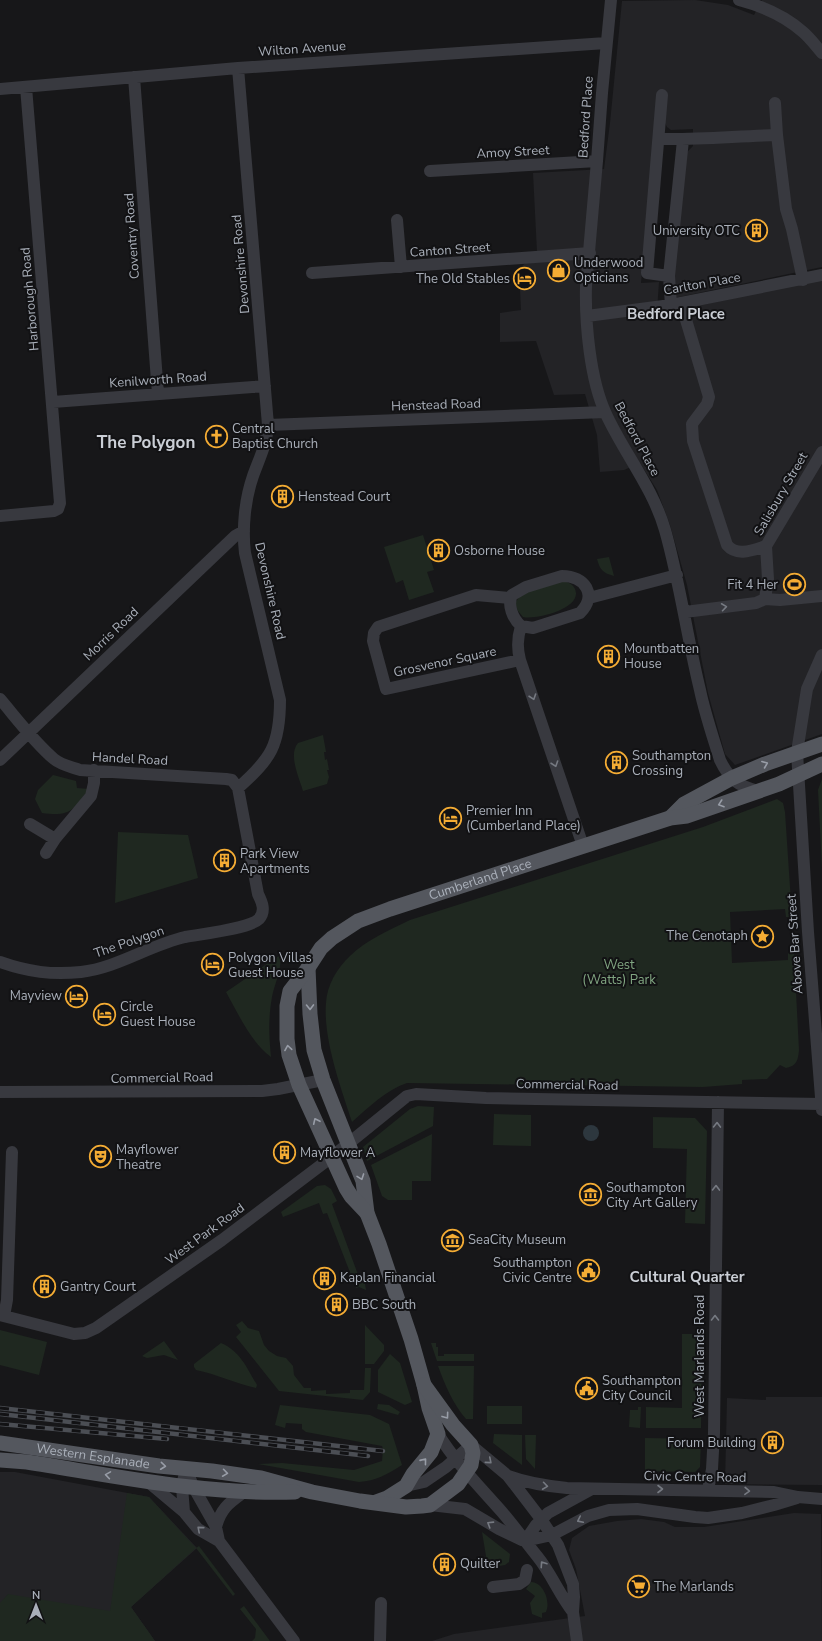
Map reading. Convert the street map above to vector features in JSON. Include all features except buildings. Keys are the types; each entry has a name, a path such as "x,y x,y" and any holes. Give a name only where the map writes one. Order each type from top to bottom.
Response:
{"main road":[{"name":"Cumberland Place","path":"670,818 684,804 732,778 797,752 822,744"},
{"name":"Cumberland Place","path":"367,1212 351,1196 299,1085 288,1050 287,1006 290,990 308,968 321,948 332,938 358,922 390,909 670,818 687,816 758,791 822,764"},
{"path":"308,968 313,1041 323,1080 363,1181 367,1212 388,1269 438,1434 430,1452 413,1474 406,1486"},
{"path":"424,1385 453,1425 471,1445 473,1458 467,1473 448,1492 430,1505"},
{"name":"Western Esplanade","path":"0,1443 261,1478 312,1492 406,1507 430,1505"},
{"name":"Western Esplanade","path":"0,1460 27,1462 188,1488 263,1493 312,1492"},
{"name":"Western Esplanade","path":"373,1502 387,1498 406,1486"}],"street":[{"name":"Bedford Place","path":"611,0 606,43 590,253 586,286 587,316 594,372 605,412 650,493 659,514 677,575 700,691 720,760 732,778 745,788 758,791"},
{"path":"739,0 752,2 784,18 804,32 822,52"},
{"name":"Wilton Avenue","path":"0,89 238,68 606,43"},
{"name":"Devonshire Road","path":"238,68 268,426 263,450 250,487 244,531 245,553 280,700 280,721 276,742 267,760 259,770 238,788"},
{"name":"Coventry Road","path":"134,77 158,394"},
{"name":"Harborough Road","path":"0,516 54,511 58,509 60,503 53,402 26,87"},
{"path":"662,95 647,273 669,276"},
{"path":"775,103 777,135 786,209 803,280"},
{"path":"659,139 683,140 730,136 777,135"},
{"path":"683,140 669,276 676,304 708,390 709,397 707,404 692,424 693,441 727,545 735,551 741,552 766,546"},
{"name":"Amoy Street","path":"430,171 597,161"},
{"path":"397,220 400,267"},
{"name":"Canton Street","path":"312,273 590,253"},
{"name":"Carlton Place","path":"587,316 676,304 803,280 822,275"},
{"name":"Kenilworth Road","path":"53,402 265,386"},
{"name":"Henstead Road","path":"268,426 605,412"},
{"name":"Salisbury Street","path":"764,599 768,579 766,546 822,452"},
{"name":"Morris Road","path":"0,760 235,536 244,531"},
{"path":"589,598 677,575"},
{"path":"562,576 575,577 584,584 588,591 589,598 586,607 580,613 533,628 521,626 513,616 510,598 517,591 526,587 562,576"},
{"name":"Grosvenor Square","path":"510,598 476,595 378,627 374,634 373,641 386,689 520,660"},
{"path":"685,612 756,602 764,599 780,600 822,596"},
{"path":"521,626 517,637 517,649 520,660 584,846"},
{"name":"Above Bar Street","path":"822,655 807,689 797,752 808,932 822,1110"},
{"name":"Handel Road","path":"0,698 29,733 55,760 80,770 226,779 232,780 238,788"},
{"path":"46,853 55,839 91,796 94,783 94,770"},
{"name":"The Polygon","path":"0,962 20,970 82,972 108,965 153,947 184,938 239,927 257,920 263,914 263,905 258,894 238,788"},
{"path":"30,824 55,839"},
{"name":"Commercial Road","path":"0,1092 262,1091 278,1090 323,1080"},
{"name":"Commercial Road","path":"333,1156 401,1100 407,1096 416,1094 486,1098 822,1104"},
{"name":"West Marlands Road","path":"708,1490 712,1469 718,1102"},
{"path":"2,1316 7,1300 12,1152"},
{"name":"West Park Road","path":"2,1316 69,1333 80,1334 91,1330 222,1240 333,1156"},
{"path":"438,1434 467,1473 503,1513 541,1561 564,1601 573,1612"},
{"path":"471,1445 508,1476 541,1519 562,1552 573,1584 573,1612 577,1641"},
{"name":"Western Esplanade","path":"406,1486 424,1482 456,1459 471,1445"},
{"name":"Western Esplanade","path":"184,1512 188,1488 186,1469"},
{"name":"Civic Centre Road","path":"508,1476 524,1482 539,1485 590,1489 774,1492 798,1497 822,1499"},
{"name":"Western Esplanade","path":"146,1481 184,1512 198,1529 219,1541 294,1641"},
{"name":"Western Esplanade","path":"188,1488 216,1527 219,1541"},
{"path":"525,1541 541,1519 548,1513 590,1489"},
{"path":"216,1527 218,1518 223,1509 244,1492"},
{"name":"Civic Centre Road","path":"525,1541 552,1535 588,1516 609,1510 637,1509 708,1518 774,1506 798,1497"},
{"path":"430,1505 465,1509 499,1529 525,1541"},
{"path":"493,1587 519,1584 525,1580 527,1570"},
{"path":"380,1641 381,1603"},
{"path":"369,1620 381,1619"}],"shaded area":[{"path":"695,0 728,5 754,15 762,0 822,0 822,267 674,298 673,287 686,153 693,146 693,129 671,130 667,127 665,123 667,91 659,93 641,283 659,282 657,311 822,280 822,734 735,765 725,754 708,693 687,585 670,525 657,490 640,463 624,470 600,472 597,435 585,394 554,395 536,341 500,342 500,313 521,310 519,269 537,252 533,173 604,169 622,1"},
{"path":"591,1125 598,1130 599,1133 594,1140 591,1141 584,1136 583,1133 588,1126"},
{"name":"Forum Building","path":"766,1397 822,1397 822,1485 725,1484 727,1398 766,1400"},
{"path":"0,1472 15,1472 149,1497 197,1548 131,1607 155,1641 0,1641"},
{"path":"794,1513 821,1514 822,1641 432,1641 454,1634 585,1616 576,1569 569,1550 572,1538 589,1526 617,1521 641,1519 664,1522 675,1527 704,1527"}],"green space":[{"path":"423,535 434,570 427,572 434,592 409,600 403,580 396,583 384,547"},
{"path":"609,557 614,576 607,574 602,570 597,559"},
{"path":"563,581 572,585 575,588 576,593 575,599 563,609 529,618 523,617 518,611 515,604 518,598 523,594 536,588"},
{"path":"323,735 326,752 324,752 325,760 327,759 329,770 327,770 329,777 327,784 303,791 295,766 295,748 298,743"},
{"path":"53,775 76,781 77,788 89,789 75,807 65,813 42,813 35,799 38,790"},
{"path":"822,779 822,868 818,790"},
{"name":"West (Watts) Park","path":"777,799 783,803 785,812 792,917 786,917 785,909 730,912 732,963 788,960 788,953 794,953 799,1050 797,1060 793,1066 786,1068 780,1065 767,1079 742,1080 742,1084 703,1087 407,1083 385,1094 352,1122 330,1048 327,1032 326,1003 328,990 334,977 345,961 356,950 378,936 410,920 703,827"},
{"path":"118,832 188,835 198,878 115,903"},
{"path":"280,955 279,972 272,997 269,1020 271,1057 251,1035 226,992"},
{"path":"418,1106 434,1107 433,1126 367,1161 363,1147 410,1109"},
{"path":"494,1114 531,1115 531,1146 493,1145"},
{"path":"653,1117 695,1118 707,1131 705,1224 685,1223 687,1149 653,1148"},
{"path":"432,1134 431,1181 412,1181 412,1200 388,1200 382,1196 371,1165"},
{"path":"325,1185 331,1189 337,1201 332,1204 360,1280 365,1284 366,1290 359,1287 356,1288 327,1213 323,1214 319,1203 283,1217 281,1212 317,1186"},
{"path":"242,1321 248,1328 259,1331 264,1345 269,1351 277,1356 286,1358 293,1366 294,1375 304,1388 311,1388 311,1391 326,1390 326,1394 350,1393 350,1390 364,1390 365,1368 371,1368 370,1392 363,1400 279,1391 236,1337 241,1332 236,1325"},
{"path":"365,1325 384,1345 384,1351 374,1364 365,1364"},
{"path":"0,1330 47,1342 39,1375 0,1365"},
{"path":"682,1334 702,1334 701,1428 646,1428 646,1407 682,1408"},
{"path":"164,1341 178,1360 164,1355 147,1358 142,1356"},
{"path":"221,1343 228,1346 238,1355 257,1385 256,1388 196,1370 194,1364"},
{"path":"431,1343 436,1343 436,1347 438,1347 438,1356 444,1356 444,1354 474,1354 474,1361 437,1361"},
{"path":"390,1354 400,1363 412,1402 405,1405 378,1392 378,1370"},
{"path":"438,1366 474,1366 473,1419 466,1419 453,1401"},
{"path":"378,1404 389,1405 400,1412 398,1415 377,1409"},
{"path":"280,1405 370,1415 389,1424 402,1465 382,1476 359,1482 258,1464 282,1463 354,1470 382,1461 382,1446 306,1432 302,1429 302,1424 286,1423 285,1428 275,1425"},
{"path":"487,1406 522,1406 522,1424 487,1424"},
{"path":"638,1407 641,1407 640,1428 629,1427 630,1410 638,1410"},
{"path":"494,1434 522,1435 522,1465 493,1443"},
{"path":"525,1435 536,1435 535,1469 526,1459"},
{"path":"645,1438 701,1439 700,1467 695,1472 645,1471"},
{"path":"127,1493 149,1497 196,1548 131,1607 155,1641 0,1641 0,1603 8,1594 110,1611"},
{"path":"482,1532 510,1554 509,1562 505,1565 488,1568"},
{"path":"199,1546 235,1594 233,1596 196,1548"},
{"path":"531,1582 539,1585 547,1598 546,1612 542,1613 542,1618 532,1614 530,1603 535,1596 526,1589"},
{"path":"244,1606 270,1641 252,1641 255,1638 256,1629 240,1609"}],"railway":[{"path":"0,1408 383,1451"},
{"path":"0,1414 368,1456"},
{"path":"0,1424 167,1439"}],"place":[{"name":"University OTC","path":"756,231"},
{"name":"Underwood Opticians","path":"559,270"},
{"name":"The Old Stables","path":"525,279"},
{"name":"Central Baptist Church","path":"216,436"},
{"name":"Henstead Court","path":"283,497"},
{"name":"Osborne House","path":"439,551"},
{"name":"Fit 4 Her","path":"794,585"},
{"name":"Mountbatten House","path":"609,656"},
{"name":"Southampton Crossing","path":"616,763"},
{"name":"Premier Inn (Cumberland Place)","path":"451,818"},
{"name":"Park View Apartments","path":"224,861"},
{"name":"The Cenotaph","path":"763,936"},
{"name":"Polygon Villas Guest House","path":"213,965"},
{"name":"Mayview","path":"77,996"},
{"name":"Circle Guest House","path":"104,1014"},
{"name":"Mayflower A","path":"285,1153"},
{"name":"Mayflower Theatre","path":"100,1157"},
{"name":"Southampton City Art Gallery","path":"591,1195"},
{"name":"SeaCity Museum","path":"453,1240"},
{"name":"Southampton Civic Centre","path":"588,1270"},
{"name":"Kaplan Financial","path":"325,1278"},
{"name":"Gantry Court","path":"44,1287"},
{"name":"BBC South","path":"336,1305"},
{"name":"Southampton City Council","path":"586,1388"},
{"name":"Forum Building","path":"772,1443"},
{"name":"Quilter","path":"445,1564"},
{"name":"The Marlands","path":"638,1587"}],"district":[{"name":"Bedford Place","path":"676,314"},
{"name":"The Polygon","path":"146,442"},
{"name":"Cultural Quarter","path":"687,1277"}]}
